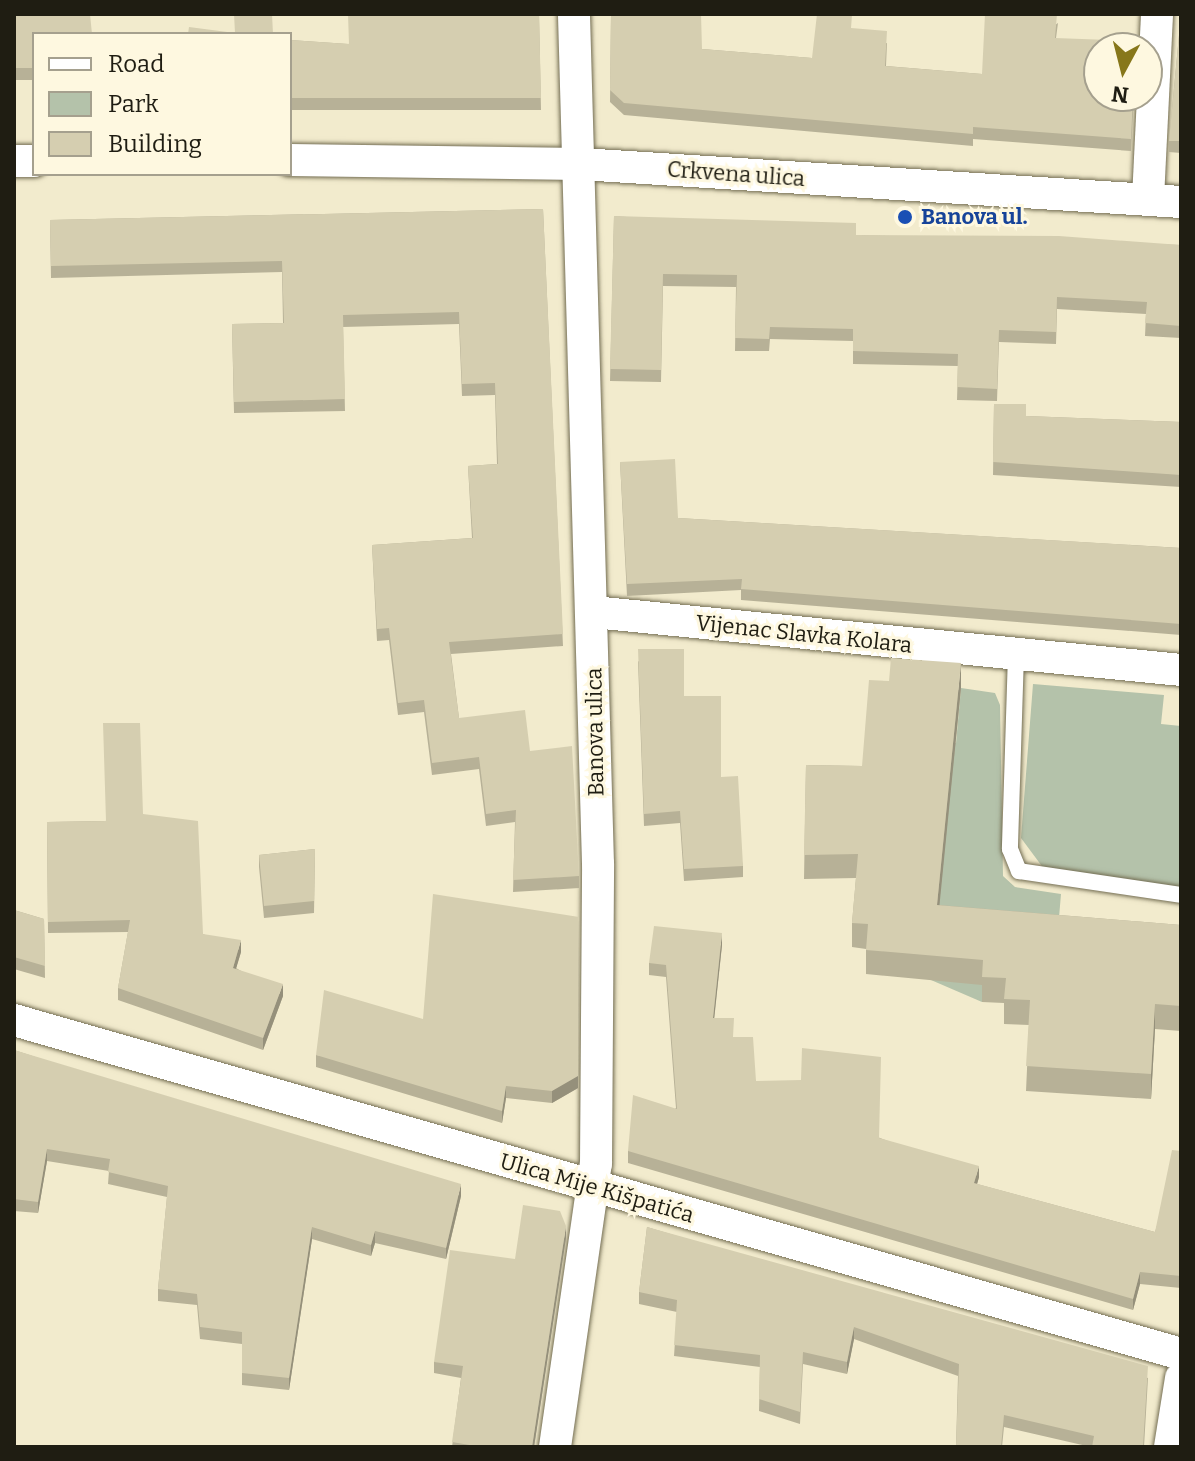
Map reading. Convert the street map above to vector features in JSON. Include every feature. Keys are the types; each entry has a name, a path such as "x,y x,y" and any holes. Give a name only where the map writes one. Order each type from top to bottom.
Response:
{"street":[{"name":"Banova ulica","path":"555,1447 592,1187 598,880 581,164 574,14"},
{"path":"1148,199 1157,14"},
{"name":"Crkvena ulica","path":"292,160 581,164 1181,202"},
{"name":"Vijenac Slavka Kolara","path":"593,612 1181,670"},
{"name":"Ulica Mije Kišpatića","path":"14,1020 1181,1354"},
{"path":"1170,1447 1181,1378"}],"lane":[{"path":"1016,654 1010,849 1019,871 1181,895"}],"green space":[{"path":"1033,684 1164,695 1161,724 1181,726 1181,887 1044,869 1021,838"},
{"path":"961,688 995,693 1000,705 1003,876 1015,887 1061,894 1056,953 982,1002 931,980 941,742 956,743"}],"building":[{"path":"14,14 90,14 92,32 32,32 32,68 14,68"},
{"path":"234,14 272,14 273,32 235,32"},
{"path":"348,14 539,14 541,98 292,98 292,40 349,44"},
{"path":"611,14 701,14 702,49 812,58 817,14 852,15 851,28 887,31 885,66 982,74 985,14 1057,14 1055,38 1083,39 1083,112 1132,112 1131,139 973,127 973,134 624,103 610,90"},
{"path":"1181,14 1181,141 1169,141"},
{"path":"189,27 227,32 188,32"},
{"path":"543,209 563,634 449,642 459,718 525,710 530,751 572,746 579,876 513,880 516,810 486,814 479,757 432,763 424,700 398,703 389,628 377,629 372,545 473,538 468,466 498,464 495,383 462,384 459,312 343,315 345,399 234,402 232,324 284,323 282,261 51,266 50,220"},
{"path":"614,216 856,223 856,235 1059,236 1181,245 1181,326 1145,323 1147,302 1057,297 1056,332 999,330 997,389 957,387 958,354 853,351 853,329 770,327 769,339 735,338 737,275 663,274 661,370 610,369"},
{"path":"994,404 1026,404 1026,416 1181,422 1181,475 993,462"},
{"path":"675,459 678,518 1181,548 1181,624 741,589 742,579 627,584 620,462"},
{"path":"638,649 684,649 684,696 721,696 721,777 738,776 743,866 684,869 680,811 644,814"},
{"path":"891,658 961,663 937,905 1181,925 1181,1006 1155,1004 1151,1074 1026,1066 1030,1000 1004,999 1006,978 982,977 983,960 866,950 868,924 852,923 858,854 804,855 806,765 862,766 869,680 889,681"},
{"path":"103,723 140,723 143,814 198,821 203,934 241,940 233,968 283,984 263,1038 118,988 130,920 48,922 47,822 106,821"},
{"path":"315,849 314,901 264,906 259,855"},
{"path":"433,894 579,917 578,1076 552,1091 506,1086 502,1111 316,1055 324,990 423,1019"},
{"path":"14,910 44,919 45,966 14,957"},
{"path":"654,926 722,933 713,1018 734,1018 733,1037 753,1037 756,1081 801,1080 802,1048 881,1057 879,1138 979,1166 974,1183 1155,1232 1172,1150 1181,1151 1181,1276 1140,1272 1133,1299 628,1151 633,1095 677,1109 666,965 649,963"},
{"path":"14,1050 461,1184 446,1248 375,1231 371,1245 312,1227 289,1378 242,1373 242,1332 200,1327 197,1294 158,1289 168,1186 108,1172 110,1159 47,1149 38,1202 14,1199"},
{"path":"523,1205 560,1211 566,1226 532,1447 481,1447 452,1442 463,1366 434,1362 450,1250 515,1259"},
{"path":"647,1227 1148,1366 1143,1447 1092,1447 1094,1436 1004,1415 1001,1447 956,1447 959,1364 854,1327 847,1362 803,1352 800,1412 759,1399 760,1355 674,1345 677,1300 639,1292"}],"place":[{"name":"Banova ul.","path":"905,217"}]}
